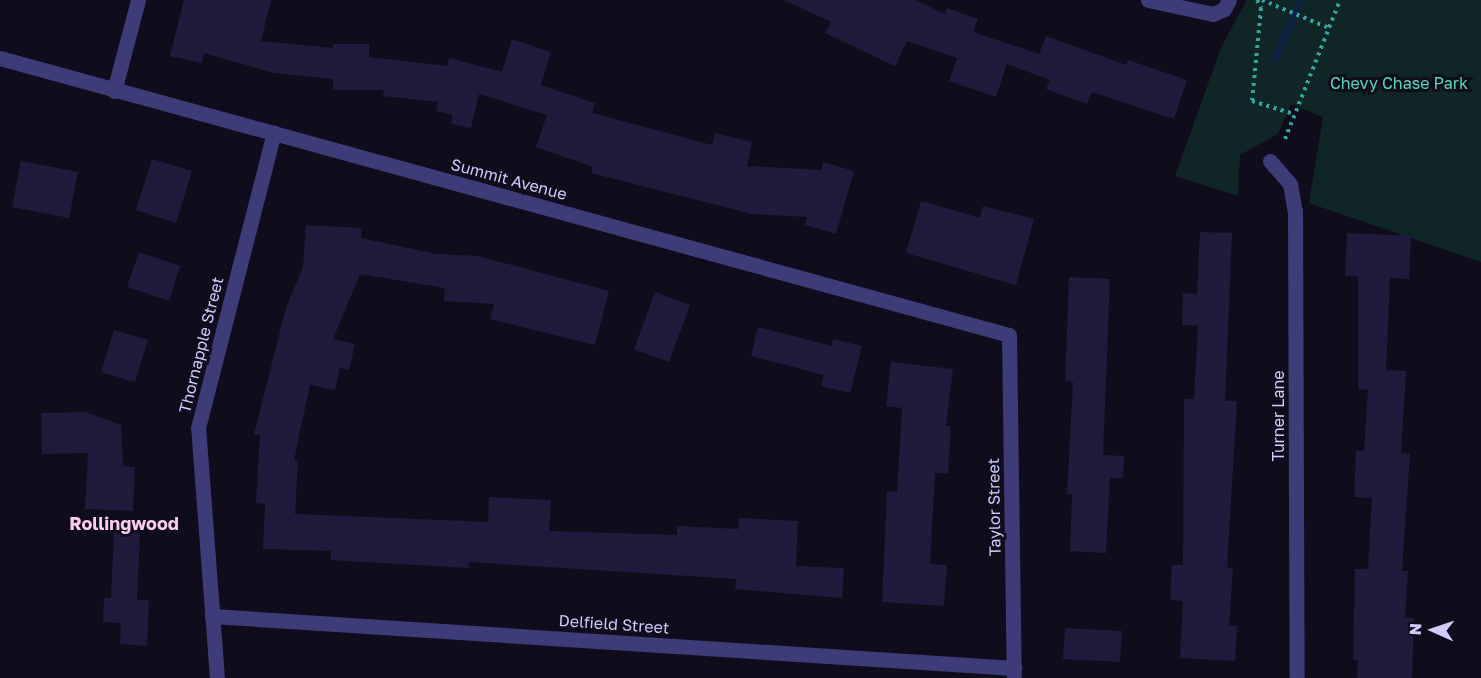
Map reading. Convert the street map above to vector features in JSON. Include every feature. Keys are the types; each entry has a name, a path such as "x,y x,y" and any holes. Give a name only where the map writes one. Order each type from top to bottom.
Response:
{"street":[{"path":"114,91 138,0"},
{"path":"1148,0 1213,14 1224,9 1229,0"},
{"name":"Summit Avenue","path":"0,58 1009,335"},
{"name":"Thornapple Street","path":"217,678 198,428 274,133"},
{"name":"Turner Lane","path":"1270,161 1290,184 1295,211 1297,678"},
{"name":"Taylor Street","path":"1009,335 1014,673"},
{"name":"Delfield Street","path":"212,616 1014,673"}],"path":[{"path":"1259,0 1329,28"},
{"path":"1259,0 1261,8 1252,101 1294,114"},
{"path":"1285,139 1340,0"}],"green space":[{"name":"Chevy Chase Park","path":"1247,0 1481,0 1481,262 1309,203 1323,117 1291,104 1278,134 1240,155 1238,196 1175,176 1222,45"}],"building":[{"path":"184,0 271,0 261,41 333,48 333,44 369,44 369,57 447,66 449,58 502,72 512,39 551,52 541,85 595,103 592,113 712,145 715,133 752,142 747,166 821,170 823,162 854,171 836,234 805,225 807,217 752,214 591,173 593,167 536,147 547,115 479,94 471,128 451,124 453,115 436,111 438,102 383,96 384,90 333,90 333,79 274,73 204,53 202,63 170,56"},
{"path":"784,0 915,0 945,14 947,8 978,19 973,32 1039,54 1046,36 1126,65 1128,60 1187,80 1174,119 1092,92 1087,104 1046,89 1050,80 1007,64 996,97 949,81 957,58 907,41 895,66 825,33 831,22"},
{"path":"152,159 192,171 176,223 136,210"},
{"path":"21,161 78,172 69,218 12,207"},
{"path":"921,201 980,218 983,206 1034,219 1016,285 906,253"},
{"path":"306,225 362,228 361,238 436,254 478,256 609,291 595,345 490,319 494,304 444,301 445,288 360,274 333,339 355,344 349,370 340,368 335,390 310,385 294,460 298,461 295,514 488,522 489,497 551,500 549,531 677,535 677,526 738,529 739,518 798,521 796,566 844,568 842,598 735,589 736,579 469,562 469,568 331,560 331,551 263,549 265,504 256,503 260,435 254,434 286,308 303,267"},
{"path":"1200,232 1232,233 1225,401 1237,401 1227,568 1233,568 1229,626 1237,626 1235,661 1180,658 1183,601 1170,600 1172,565 1183,565 1184,399 1194,399 1198,326 1182,325 1183,293 1197,294"},
{"path":"1347,233 1411,236 1409,279 1390,278 1386,370 1406,371 1401,453 1410,454 1402,571 1408,571 1405,618 1414,618 1412,678 1357,678 1358,660 1353,660 1355,569 1368,569 1372,498 1354,497 1356,451 1364,451 1368,390 1358,389 1358,276 1345,276"},
{"path":"139,252 180,266 169,301 127,287"},
{"path":"1069,277 1110,279 1103,455 1124,456 1123,478 1110,478 1106,553 1070,551 1072,494 1067,494 1073,382 1065,381"},
{"path":"655,292 690,305 669,362 634,349"},
{"path":"758,327 832,346 833,339 862,346 850,393 821,386 824,375 751,356"},
{"path":"114,330 148,340 135,382 101,372"},
{"path":"891,362 953,369 946,426 951,426 948,473 935,473 930,564 947,565 944,606 882,602 887,491 897,492 902,408 886,406"},
{"path":"85,412 121,425 123,466 135,467 133,511 85,509 88,453 42,454 41,413"},
{"path":"114,530 140,531 137,600 149,600 147,646 120,644 121,623 103,622 104,598 111,598"},
{"path":"1065,628 1122,631 1120,662 1063,659"}],"waterway":[{"path":"1275,59 1301,0"}],"district":[{"name":"Rollingwood","path":"124,523"}]}
